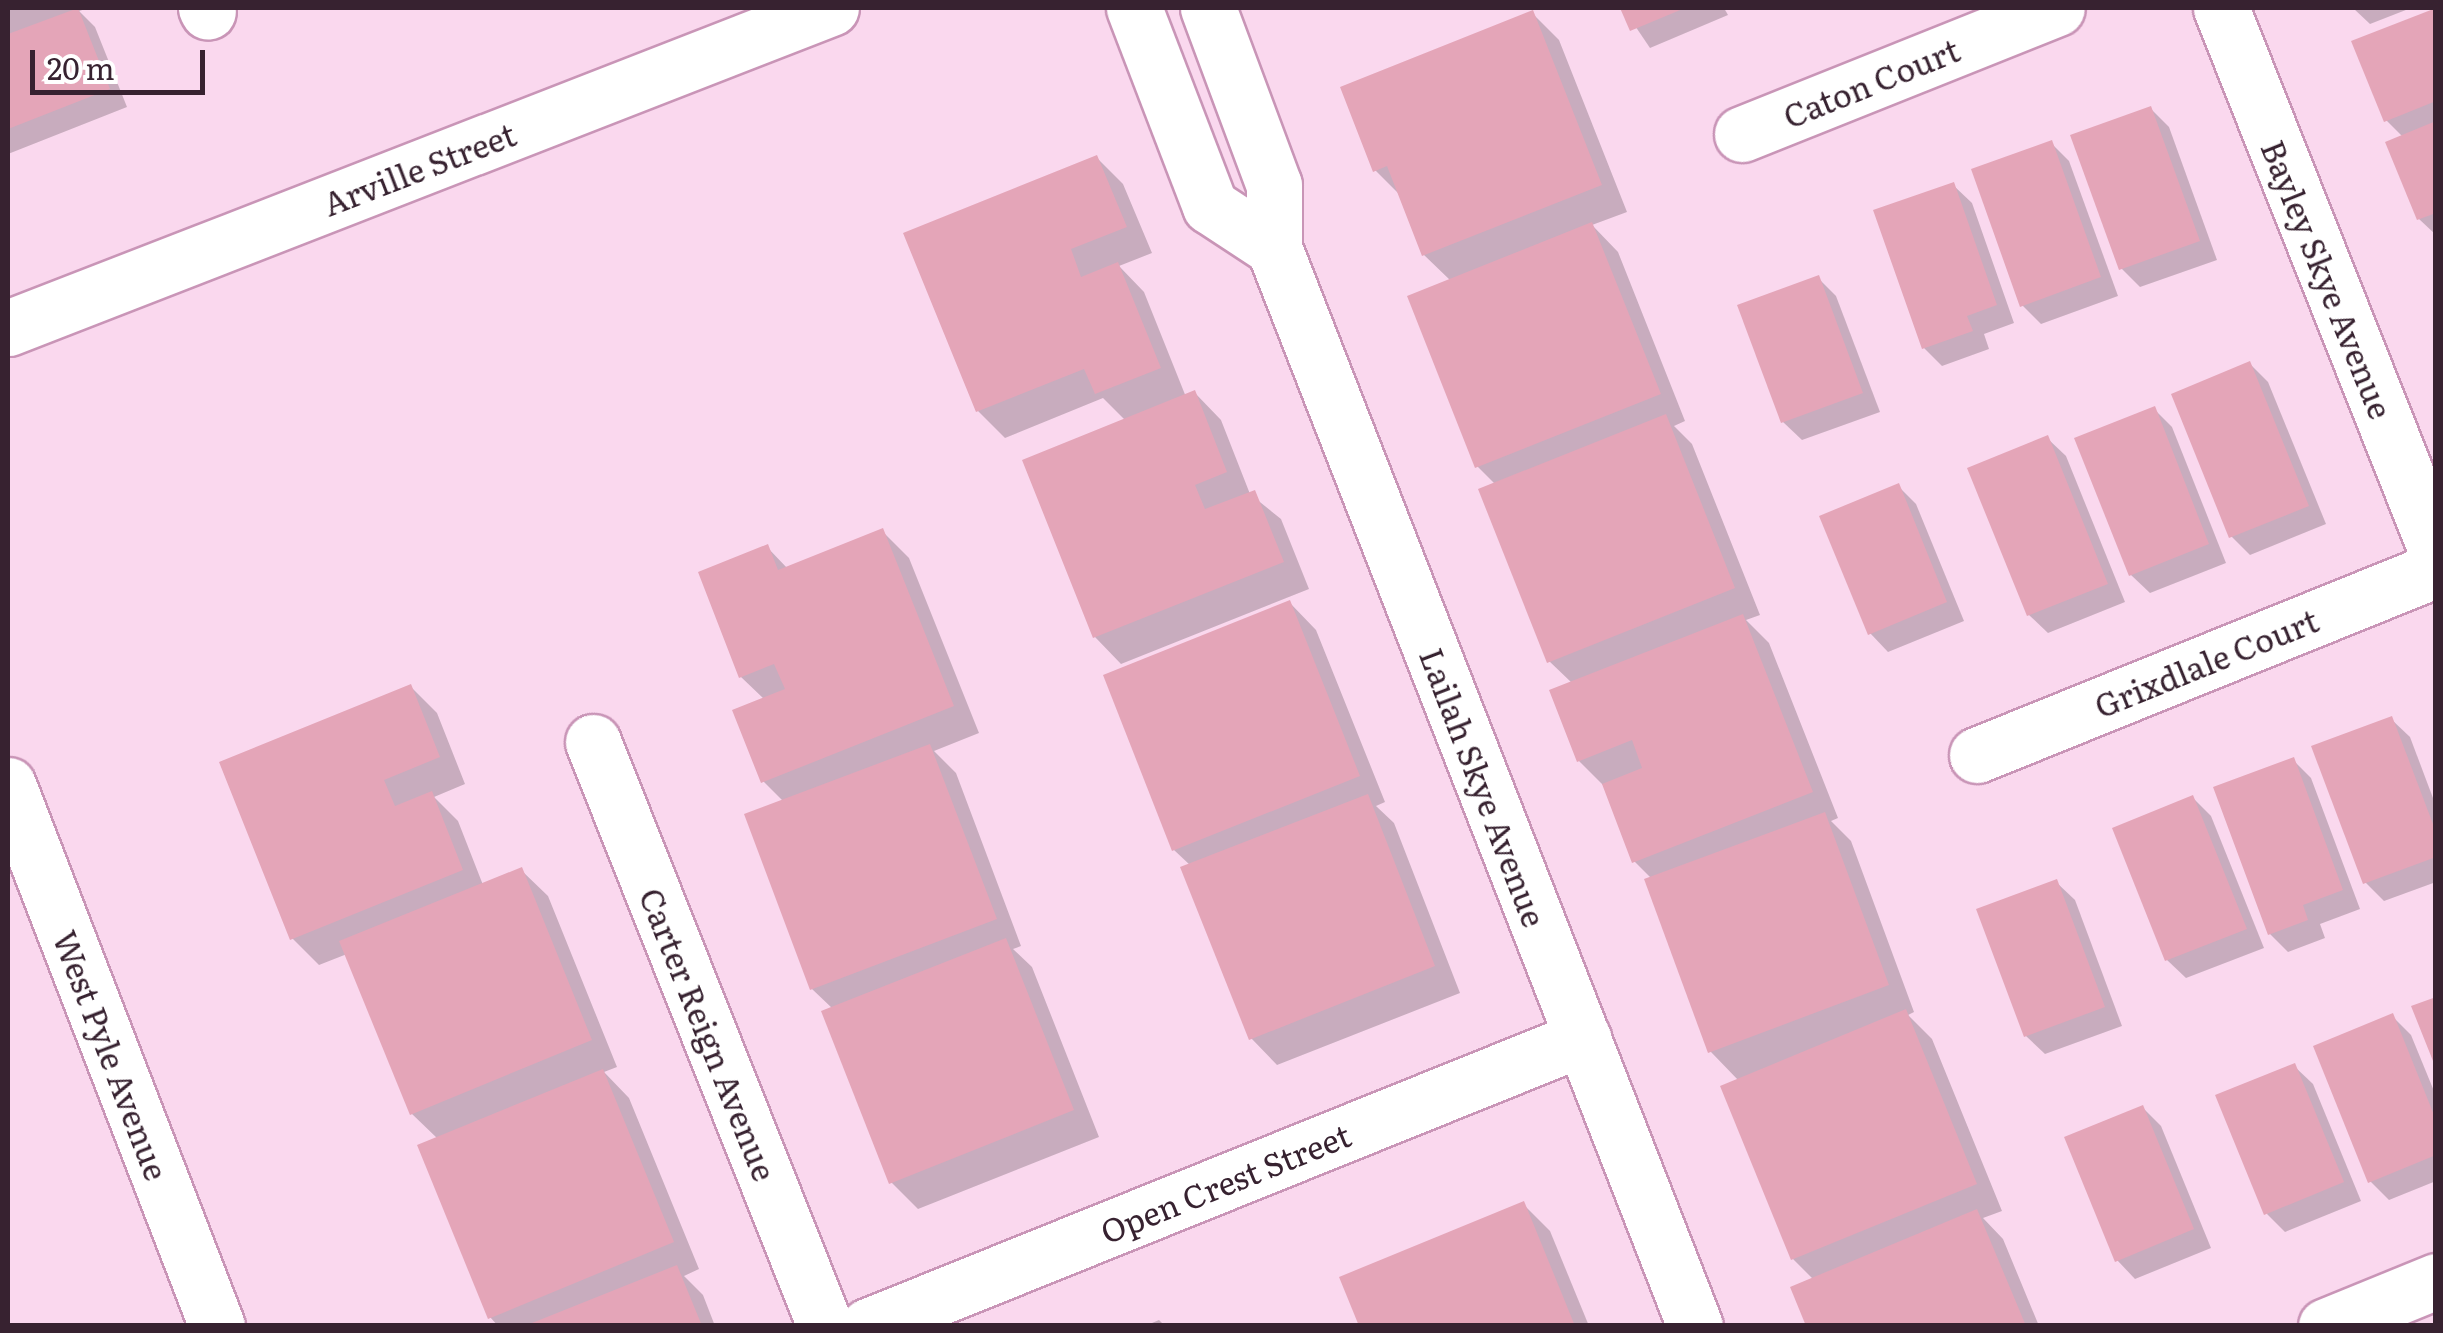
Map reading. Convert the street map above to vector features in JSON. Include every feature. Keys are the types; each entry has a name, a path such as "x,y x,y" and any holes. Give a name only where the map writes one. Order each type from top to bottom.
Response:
{"street":[{"name":"Arville Street","path":"8,328 831,8"},
{"path":"1134,8 1210,206 1274,248"},
{"name":"Lailah Skye Avenue","path":"1208,8 1274,184 1274,248 1695,1326"},
{"name":"Caton Court","path":"1742,134 2056,8"},
{"name":"Bayley Skye Avenue","path":"2221,8 2436,550"},
{"name":"Grixdlale Court","path":"1977,755 2436,570"},
{"name":"Carter Reign Avenue","path":"593,742 825,1326"},
{"name":"West Pyle Avenue","path":"8,785 217,1326"},
{"name":"Open Crest Street","path":"868,1326 1583,1038"},
{"path":"2326,1326 2436,1281"}],"building":[{"path":"78,8 110,89 8,129 8,34"},
{"path":"1620,8 1685,8 1630,31"},
{"path":"2436,8 2436,101 2384,122 2351,41"},
{"path":"1533,10 1602,185 1422,256 1387,166 1373,172 1340,87"},
{"path":"2151,106 2200,241 2119,270 2070,135"},
{"path":"2436,121 2436,213 2417,220 2385,142"},
{"path":"2052,140 2101,277 2020,307 1971,169"},
{"path":"1097,155 1127,227 1071,249 1081,277 1118,262 1161,368 1095,394 1084,369 976,412 903,233"},
{"path":"1954,182 1997,305 1967,316 1973,331 1922,349 1873,210"},
{"path":"1592,222 1661,394 1475,468 1407,296"},
{"path":"1819,275 1863,393 1781,423 1737,305"},
{"path":"2250,361 2309,506 2229,538 2171,394"},
{"path":"1195,390 1227,472 1195,485 1205,509 1255,490 1284,562 1093,638 1022,460"},
{"path":"2155,406 2209,544 2129,576 2074,438"},
{"path":"1666,414 1735,588 1547,663 1478,489"},
{"path":"2048,435 2108,584 2027,616 1967,468"},
{"path":"1899,483 1947,602 1868,635 1819,516"},
{"path":"883,528 954,706 761,783 732,710 785,689 774,664 739,678 698,572 768,544 778,570"},
{"path":"1290,600 1360,776 1172,851 1103,675"},
{"path":"1743,614 1813,792 1632,863 1602,784 1642,768 1632,740 1577,762 1549,690"},
{"path":"411,684 440,757 384,780 395,806 432,791 463,870 290,940 219,762"},
{"path":"2392,716 2436,832 2436,857 2363,884 2311,746"},
{"path":"930,744 997,919 810,990 744,814"},
{"path":"2294,757 2343,890 2303,905 2308,920 2268,935 2213,787"},
{"path":"1368,794 1435,966 1249,1040 1180,867"},
{"path":"2193,795 2247,929 2165,961 2112,828"},
{"path":"1825,812 1889,985 1708,1053 1644,879"},
{"path":"522,867 592,1040 410,1115 339,941"},
{"path":"2057,879 2105,1007 2024,1037 1976,909"},
{"path":"1006,938 1074,1110 889,1184 821,1011"},
{"path":"2436,997 2436,1066 2435,1066 2411,1006"},
{"path":"1906,1009 1977,1184 1791,1260 1720,1086"},
{"path":"2393,1013 2436,1120 2436,1155 2368,1183 2313,1046"},
{"path":"2295,1063 2344,1182 2264,1215 2215,1095"},
{"path":"603,1069 674,1242 488,1319 417,1145"},
{"path":"2143,1105 2194,1229 2115,1262 2064,1137"},
{"path":"1524,1201 1575,1326 1359,1326 1339,1277"},
{"path":"1977,1209 2026,1326 1806,1326 1790,1287"},
{"path":"677,1265 702,1326 527,1326 527,1325"}]}
